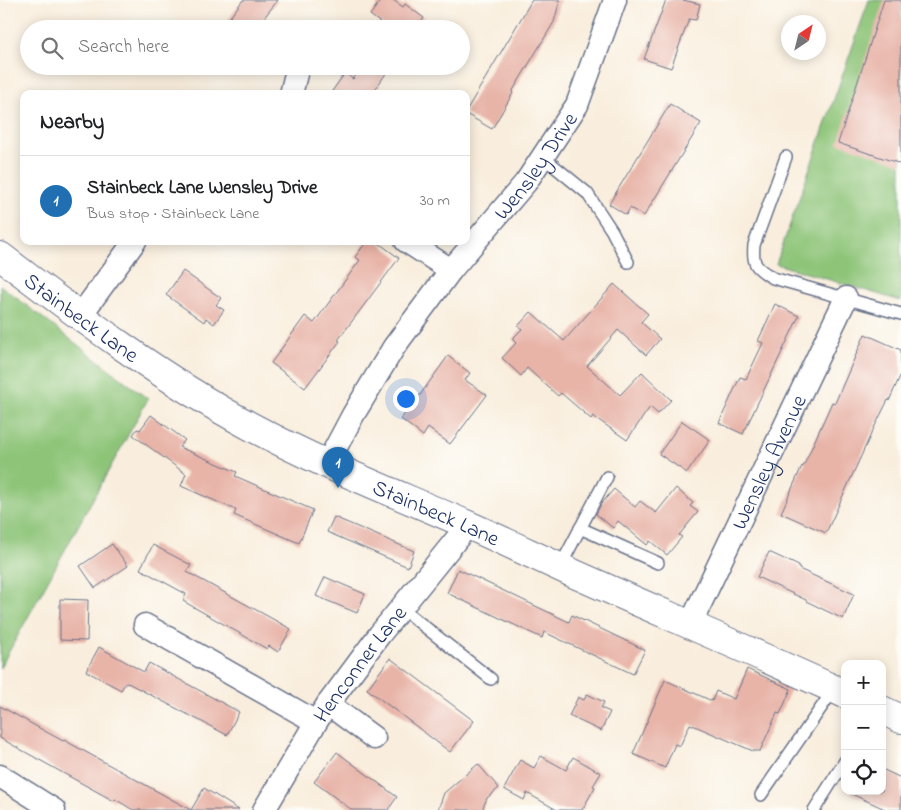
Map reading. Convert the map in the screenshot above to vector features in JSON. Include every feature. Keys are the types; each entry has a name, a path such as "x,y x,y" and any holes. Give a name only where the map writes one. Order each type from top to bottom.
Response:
{"street":[{"name":"Wensley Drive","path":"327,464 353,415 394,348 451,270 526,182 577,105 615,0"},
{"path":"292,90 296,75"},
{"path":"80,316 132,245"},
{"path":"412,245 451,270"},
{"name":"Stainbeck Lane","path":"0,256 80,316 157,370 250,427 327,464 839,691"},
{"name":"Wensley Avenue","path":"690,624 846,298"},
{"name":"Henconner Lane","path":"264,810 322,713 380,634 468,525"},
{"path":"145,625 374,738"},
{"path":"886,712 901,718"},
{"path":"0,776 54,810"}],"lane":[{"path":"543,157 587,193 612,230 628,262"},
{"path":"786,157 754,245 753,259 756,266 773,278 901,314"},
{"path":"560,567 607,477"},
{"path":"580,528 658,563"},
{"path":"401,608 491,680"},
{"path":"762,795 839,691"},
{"path":"814,810 841,767"}],"green space":[{"path":"869,0 901,0 901,301 776,264"},
{"path":"0,285 148,399 0,668"}],"building":[{"path":"243,0 278,0 262,20 228,20"},
{"path":"381,0 393,0 403,7 405,4 424,18 423,20 377,20 370,15"},
{"path":"532,0 560,0 554,22 492,129 470,116 470,104"},
{"path":"666,0 683,0 700,4 696,20 689,19 671,68 644,59"},
{"path":"884,0 901,0 901,164 838,143"},
{"path":"344,75 348,75 353,79 356,75 385,75 375,90 333,90"},
{"path":"670,104 701,123 644,216 630,208 626,215 609,204"},
{"path":"364,245 381,245 399,258 305,388 271,363 305,316 314,323 360,260 355,257"},
{"path":"183,271 221,298 216,305 224,310 214,324 206,318 204,322 166,295"},
{"path":"614,284 648,314 641,322 660,339 646,355 618,330 587,366 620,395 642,372 671,400 658,414 650,407 627,440 593,416 591,419 561,393 558,396 527,368 521,376 502,358 516,343 512,339 522,329 518,326 531,312 564,341"},
{"path":"775,304 799,316 743,434 719,423 740,377 746,379 763,343 758,341"},
{"path":"865,334 901,350 901,374 826,533 781,513 832,402 835,403"},
{"path":"448,356 470,373 465,380 487,395 450,444 428,428 423,436 401,419"},
{"path":"151,415 185,440 179,447 237,472 235,476 313,510 299,543 234,515 236,510 181,486 186,474 133,435 137,429 140,430"},
{"path":"682,421 710,440 687,473 659,454"},
{"path":"676,488 693,503 690,506 698,512 679,535 682,537 667,555 650,541 647,545 618,521 613,528 596,514 601,504 614,489 635,507 640,501 656,513"},
{"path":"334,517 414,551 408,567 327,532"},
{"path":"112,544 128,566 95,588 80,566"},
{"path":"153,545 191,565 187,572 291,629 278,652 269,646 267,649 183,601 186,594 140,569"},
{"path":"769,552 799,566 799,569 854,594 843,619 757,577"},
{"path":"458,569 569,622 572,615 645,650 633,674 544,632 542,638 447,593"},
{"path":"325,577 365,594 357,613 316,596"},
{"path":"60,599 88,600 87,641 60,640"},
{"path":"99,647 144,672 149,663 239,712 227,735 126,682 121,690 86,671"},
{"path":"390,658 474,721 450,752 367,689"},
{"path":"747,669 791,689 780,714 777,713 760,751 753,751 690,724 680,746 675,744 665,768 633,754 665,680 712,701 716,691 734,699"},
{"path":"587,694 604,702 601,708 610,712 601,731 569,716 578,697 584,700"},
{"path":"0,706 191,810 133,810 115,799 114,801 0,738"},
{"path":"337,752 397,797 388,810 352,810 314,782"},
{"path":"541,756 566,770 573,757 601,773 582,810 557,810 527,793 524,800 504,789 520,760 534,768"},
{"path":"478,764 499,788 487,798 482,810 438,810 444,793"},
{"path":"886,771 901,778 901,810 887,810 854,795 886,795"},
{"path":"204,788 239,810 191,810"}],"place":[{"name":"Stainbeck Lane Wensley Drive","path":"338,488"}]}
